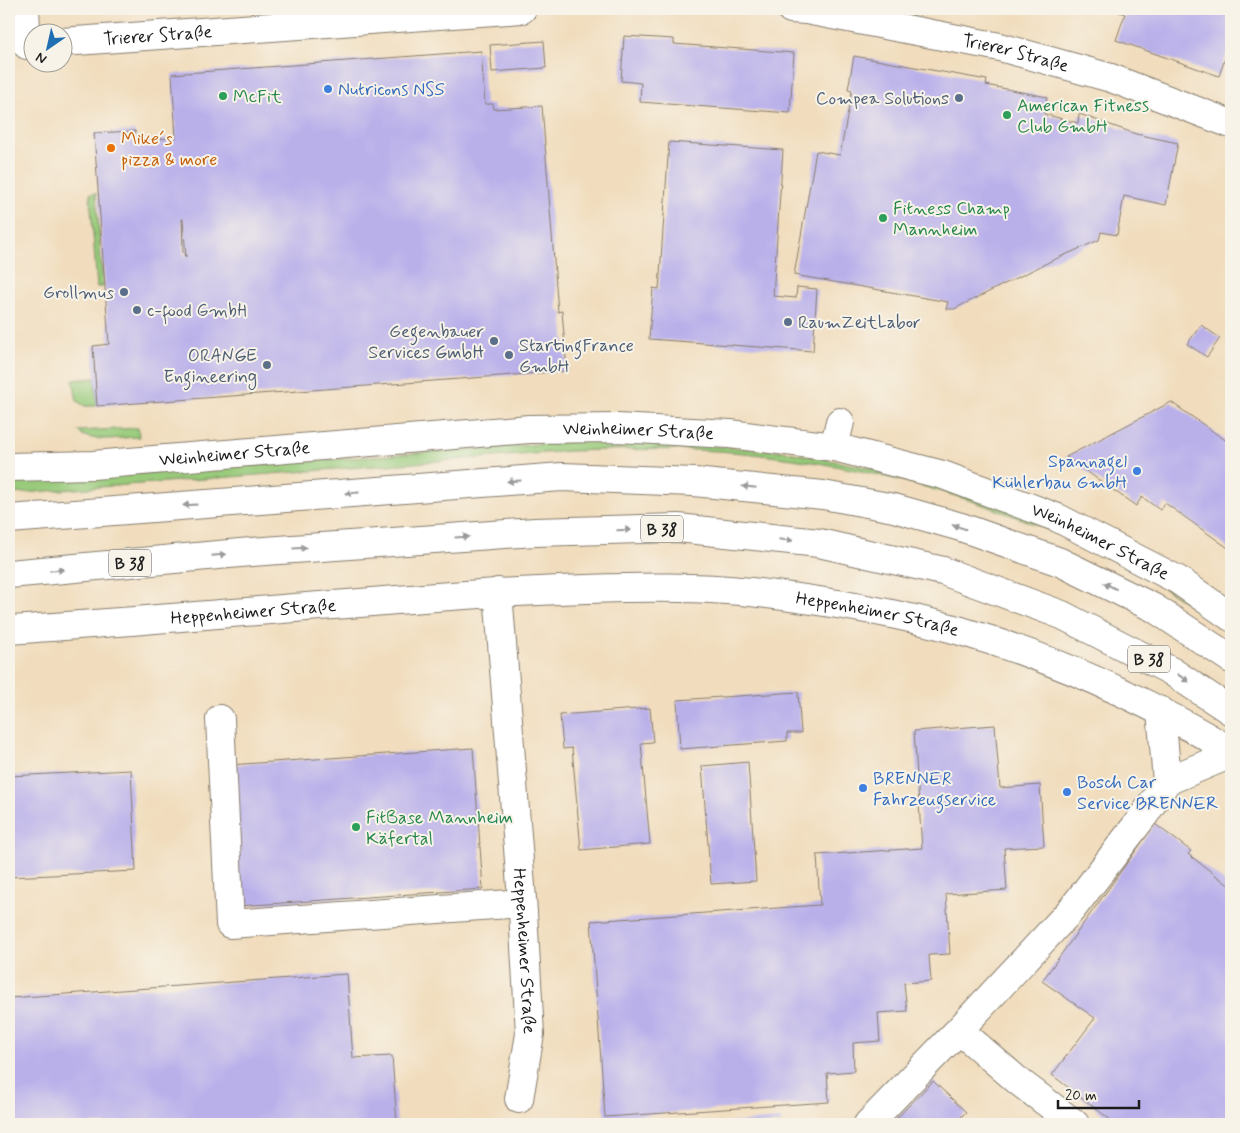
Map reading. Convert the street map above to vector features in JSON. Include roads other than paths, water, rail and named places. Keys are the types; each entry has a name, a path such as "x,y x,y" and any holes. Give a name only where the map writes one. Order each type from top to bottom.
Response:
{"main road":[{"path":"24,9 24,22"},
{"name":"Trierer Straße","path":"72,41 522,9"},
{"name":"Trierer Straße","path":"791,9 815,11 1000,47 1111,78 1231,124"},
{"name":"Weinheimer Straße","path":"9,467 93,465 529,429 617,428 730,434 837,435 1058,518 1178,580 1231,617"},
{"name":"B 38","path":"9,519 562,477 694,482 823,495 894,508 962,527 1060,562 1154,608 1231,659"},
{"name":"B 38","path":"9,574 251,552 535,532 678,528 819,543 943,571 1062,615 1171,670 1231,711"},
{"name":"Heppenheimer Straße","path":"9,630 498,592 653,587 747,592 878,611 962,632 1029,654 1080,674 1161,711 1231,752"},
{"name":"Heppenheimer Straße","path":"498,592 530,1034 520,1100"},
{"path":"1161,711 1167,781"},
{"path":"220,719 230,924 522,903"},
{"path":"868,1124 1072,909 1167,781 1231,752"},
{"path":"959,1030 1018,1082 1075,1124"}],"place":[{"name":"Nutricons NSS","path":"328,89"},
{"name":"McFit","path":"223,96"},
{"name":"Compea Solutions","path":"959,98"},
{"name":"American Fitness Club GmbH","path":"1007,115"},
{"name":"Mike´s pizza & more","path":"111,148"},
{"name":"Fitness Champ Mannheim","path":"883,218"},
{"name":"Grollmus","path":"124,292"},
{"name":"c-food GmbH","path":"137,310"},
{"name":"RaumZeitLabor","path":"788,322"},
{"name":"Gegenbauer Services GmbH","path":"494,341"},
{"name":"StartingFrance GmbH","path":"509,355"},
{"name":"ORANGE Engineering","path":"267,365"},
{"name":"Spannagel Kühlerbau GmbH","path":"1137,471"},
{"name":"BRENNER Fahrzeugservice","path":"863,788"},
{"name":"Bosch Car Service BRENNER","path":"1067,792"},
{"name":"FitBase Mannheim Käfertal","path":"356,827"}]}
